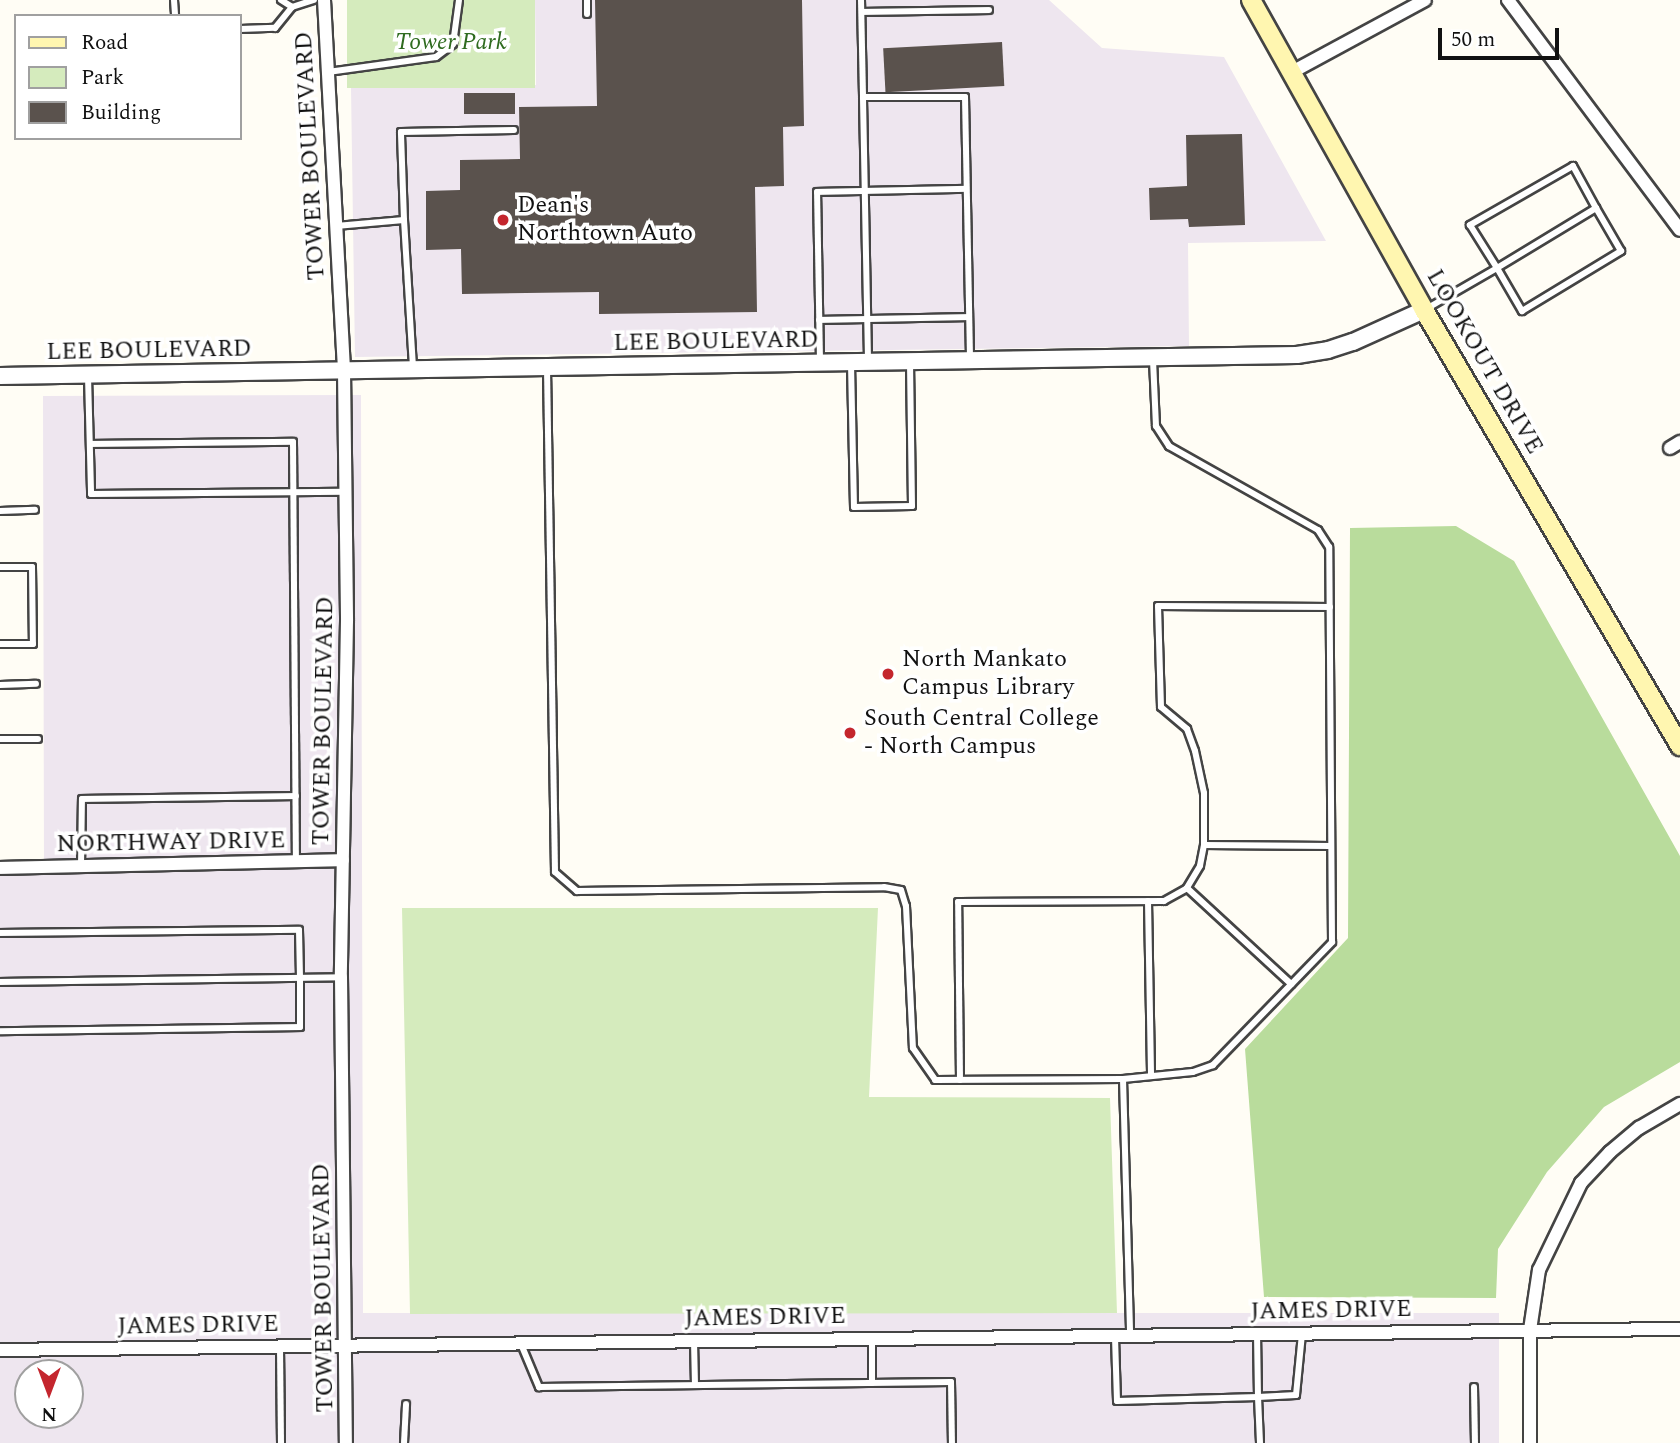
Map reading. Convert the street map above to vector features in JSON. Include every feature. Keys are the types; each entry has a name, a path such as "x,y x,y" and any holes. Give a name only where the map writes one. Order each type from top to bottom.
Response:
{"main road":[{"name":"LOOKOUT DRIVE","path":"1251,0 1424,310 1680,746"}],"street":[{"name":"TOWER BOULEVARD","path":"324,0 344,371 341,976 346,1443"},
{"path":"1292,72 1425,0"},
{"path":"1508,0 1680,230"},
{"name":"LEE BOULEVARD","path":"0,376 1297,355 1328,351 1374,334 1424,310"},
{"name":"NORTHWAY DRIVE","path":"0,868 343,860"},
{"path":"1530,1443 1530,1330 1539,1270 1581,1183 1610,1152 1639,1128 1680,1104"},
{"name":"JAMES DRIVE","path":"0,1350 1680,1329"}],"lane":[{"path":"281,0 292,7"},
{"path":"242,29 275,27 292,7 314,0"},
{"path":"328,72 436,57 453,44 458,0"},
{"path":"587,0 587,15"},
{"path":"862,0 867,320 859,362 854,507 912,506 910,362"},
{"path":"862,12 989,10"},
{"path":"863,97 965,97 970,361"},
{"path":"413,370 401,132 514,130"},
{"path":"1573,166 1596,208 1621,251 1522,311 1471,225 1573,166"},
{"path":"820,363 817,192 966,189"},
{"path":"1424,310 1596,208"},
{"path":"336,226 404,220"},
{"path":"819,320 969,317"},
{"path":"547,368 555,872 577,891 884,887 901,890 906,905 913,1048 936,1080 1123,1079 1193,1072 1213,1065 1332,942 1329,547 1318,530 1169,446 1156,426 1153,358"},
{"path":"88,374 91,494 345,492"},
{"path":"90,444 293,442 296,861"},
{"path":"0,511 36,510"},
{"path":"0,567 32,566 33,644 0,644"},
{"path":"960,1080 958,902 1164,901 1187,888 1200,866 1204,845 1204,793 1187,729 1161,707 1157,606 1330,607"},
{"path":"0,685 36,684"},
{"path":"0,739 38,739"},
{"path":"81,866 82,799 296,796"},
{"path":"1204,845 1331,846"},
{"path":"1187,888 1291,984"},
{"path":"1147,901 1151,1076"},
{"path":"0,933 299,930 300,977 300,1027 0,1031"},
{"path":"0,982 341,976"},
{"path":"1123,1079 1130,1335"},
{"path":"1115,1335 1117,1401 1296,1395 1302,1332"},
{"path":"1257,1333 1260,1443"},
{"path":"872,1338 872,1382"},
{"path":"694,1340 695,1385"},
{"path":"520,1342 539,1387 951,1382 952,1443"},
{"path":"280,1345 281,1443"},
{"path":"1474,1387 1475,1443"},
{"path":"404,1443 406,1404"}],"shaded area":[{"path":"535,0 1049,0 1102,48 1224,57 1326,241 1188,243 1189,346 355,357 351,88 536,85"},
{"path":"361,395 363,1313 1499,1313 1499,1443 0,1443 0,875 44,875 43,396"}],"green space":[{"name":"Tower Park","path":"347,0 535,0 535,88 347,88"},
{"path":"1456,526 1514,561 1680,856 1680,1062 1604,1107 1547,1172 1498,1249 1496,1298 1264,1297 1245,1049 1348,938 1350,528"},
{"path":"402,908 878,908 869,1097 1110,1098 1117,1313 410,1314"}],"building":[{"path":"595,0 802,0 804,126 783,127 784,186 755,187 757,312 599,314 599,292 462,294 461,249 426,250 426,191 460,190 460,160 520,159 519,107 597,106"},
{"path":"1002,42 1004,86 885,92 883,48"},
{"path":"464,93 515,93 515,114 464,114"},
{"path":"1242,134 1245,225 1189,227 1188,219 1150,220 1149,188 1187,186 1186,135"}],"place":[{"name":"Dean's Northtown Auto","path":"503,220"},
{"name":"North Mankato Campus Library","path":"888,674"},
{"name":"South Central College - North Campus","path":"850,733"}]}
